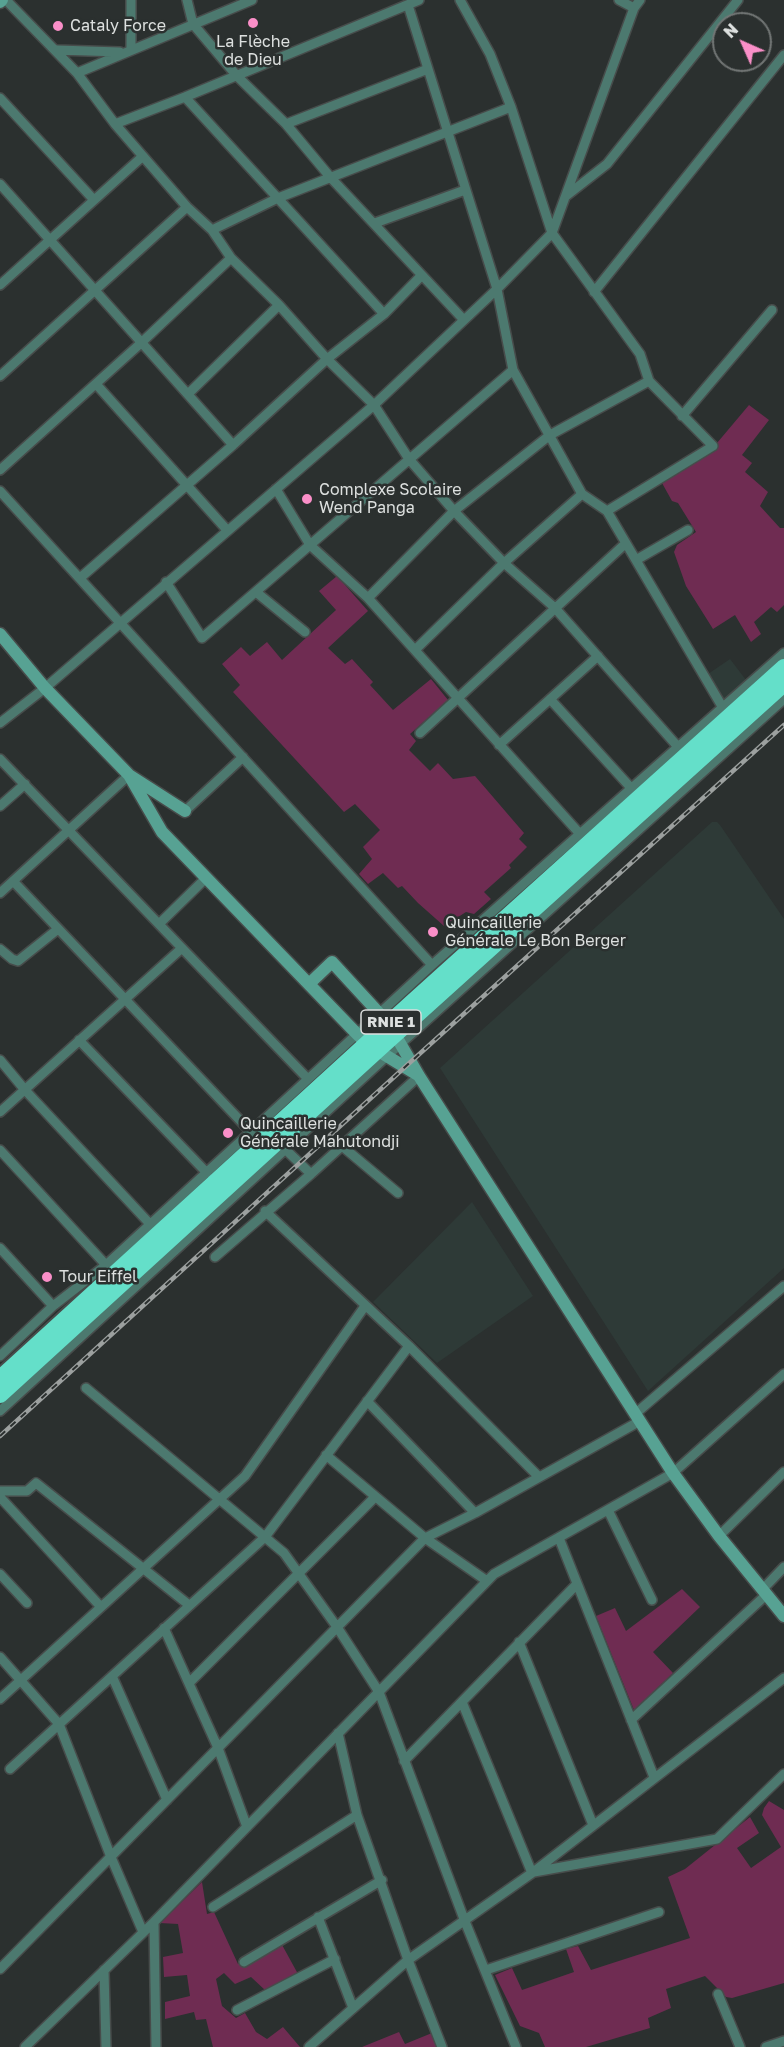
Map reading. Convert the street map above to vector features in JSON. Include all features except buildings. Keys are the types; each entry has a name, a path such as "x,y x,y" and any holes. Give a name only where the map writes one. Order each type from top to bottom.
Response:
{"highway":[{"name":"RNIE 1","path":"391,1029 784,667"},
{"name":"RNIE 1","path":"0,1378 391,1029 784,684"},
{"name":"RNIE 1","path":"0,1395 372,1046"}],"street":[{"path":"127,51 131,0"},
{"path":"187,0 193,24 237,76 286,124 331,178 463,319"},
{"path":"77,73 252,0"},
{"path":"115,124 419,0"},
{"path":"460,0 490,54 511,107 552,233 640,354 649,381 713,446 607,511"},
{"path":"619,0 634,8"},
{"path":"0,723 45,688 374,405 497,289 552,233 634,8 640,0"},
{"path":"565,197 606,164 738,0"},
{"path":"2,1 57,50 115,124 187,207 212,230 231,258 374,405 410,459 454,511 504,563 555,608 679,748"},
{"path":"408,5 497,289 513,370 582,494 607,511 723,708"},
{"path":"57,50 127,51"},
{"path":"594,292 784,55"},
{"path":"286,124 428,69"},
{"path":"185,97 384,314"},
{"path":"0,98 94,200"},
{"path":"212,230 278,198 511,107"},
{"path":"0,284 143,156"},
{"path":"0,184 233,445"},
{"path":"375,223 465,189"},
{"path":"0,376 187,207"},
{"path":"0,470 231,258"},
{"path":"80,578 233,445 327,359 384,314 421,276"},
{"path":"188,394 279,305"},
{"path":"682,416 772,310"},
{"path":"166,582 202,638 513,370"},
{"path":"368,598 454,511 550,435 649,381"},
{"path":"96,384 227,530"},
{"path":"276,489 310,545 368,598 580,834"},
{"path":"416,650 504,563 582,494"},
{"path":"2,497 80,578 432,965"},
{"path":"636,560 688,530"},
{"path":"420,733 626,543"},
{"path":"256,592 305,632"},
{"path":"0,634 45,688 129,775 185,811 243,757"},
{"path":"391,1029 432,965 784,653"},
{"path":"499,745 597,656"},
{"path":"550,699 632,789"},
{"path":"0,1411 286,1150 372,1046 784,699"},
{"path":"0,759 308,1079"},
{"path":"0,893 129,775"},
{"path":"129,775 162,832 372,1046 419,1076"},
{"path":"0,806 25,784"},
{"path":"159,924 207,878"},
{"path":"13,881 251,1132"},
{"path":"0,949 18,961 58,929"},
{"path":"0,1112 182,948"},
{"path":"309,984 332,962 391,1029 673,1473 719,1536 784,1616"},
{"path":"79,1040 207,1173"},
{"path":"0,1356 53,1306 106,1265 308,1079 372,1046"},
{"path":"0,1060 150,1224"},
{"path":"215,1257 419,1076"},
{"path":"342,1146 398,1193"},
{"path":"0,1150 106,1265"},
{"path":"286,1150 311,1174"},
{"path":"265,1211 409,1346 539,1477"},
{"path":"0,1248 53,1306"},
{"path":"2,1963 111,1857 425,1538 539,1477 638,1417 784,1286"},
{"path":"0,1699 245,1476 365,1306"},
{"path":"10,1769 265,1537 409,1346"},
{"path":"29,2045 154,1922 494,1574 673,1473 784,1374"},
{"path":"86,1388 284,1553 337,1627 379,1692 464,1919 516,2047"},
{"path":"367,1401 475,1513"},
{"path":"326,1455 425,1538 487,1581"},
{"path":"719,1536 784,1472"},
{"path":"0,1491 27,1491 36,1483 189,1605"},
{"path":"0,1497 101,1607"},
{"path":"189,1683 375,1497"},
{"path":"608,1510 652,1600"},
{"path":"559,1538 654,1777"},
{"path":"631,1720 764,1593 784,1567"},
{"path":"0,1574 27,1603"},
{"path":"404,1761 577,1584"},
{"path":"164,1628 218,1748 247,1827"},
{"path":"519,1642 593,1825"},
{"path":"0,1657 59,1724 143,1932"},
{"path":"112,1676 167,1800"},
{"path":"309,2047 408,1960 532,1873 784,1678"},
{"path":"462,1702 532,1873"},
{"path":"338,1733 357,1815 382,1880 408,1960 442,2047"},
{"path":"532,1873 717,1839 784,1774"},
{"path":"213,1907 357,1815"},
{"path":"244,1962 382,1880"},
{"path":"486,1970 659,1912"},
{"path":"318,1917 353,2008"},
{"path":"154,1922 156,2047"},
{"path":"237,2010 335,1959"},
{"path":"104,1970 106,2047"},
{"path":"718,1994 740,2047"},
{"path":"766,2047 784,2041"}],"shaded area":[{"path":"749,405 769,420 742,455 752,463 745,472 768,492 760,506 780,528 784,528 784,605 777,612 771,607 754,622 761,634 751,642 735,615 713,629 686,586 674,552 677,545 696,532 678,503 672,501 662,483 716,450 717,443"},
{"path":"337,576 368,611 328,648 345,664 352,659 373,682 370,685 393,710 431,679 448,700 410,734 416,741 409,750 430,771 438,763 453,779 475,776 524,833 519,839 527,847 509,865 511,868 484,892 491,899 474,914 466,912 444,926 402,886 398,888 383,873 368,884 359,874 372,859 363,847 380,830 355,804 344,812 233,692 240,685 222,664 241,647 250,656 267,642 282,660 336,610 319,591"},
{"path":"730,659 746,680 724,700 708,674"},
{"path":"712,822 720,825 784,919 784,1268 648,1391 440,1068"},
{"path":"472,1202 533,1296 437,1363 373,1302"},
{"path":"682,1589 700,1607 653,1652 673,1673 634,1710 596,1616 615,1608 626,1631"},
{"path":"769,1801 784,1810 784,1983 732,1998 726,1997 705,1976 666,1989 671,2008 648,2018 650,2028 586,2047 545,2047 539,2033 520,2026 495,1975 512,1968 522,1990 574,1972 566,1949 578,1946 591,1970 690,1938 668,1877 685,1869 750,1817 759,1833 737,1848 751,1868 781,1847 762,1815"},
{"path":"202,1882 207,1914 214,1912 238,1964 281,1943 298,1974 266,1991 251,1977 235,1984 224,1973 216,1979 222,2006 236,2018 245,2013 256,2032 267,2039 283,2027 300,2047 213,2047 206,2019 196,2020 194,2012 165,2019 165,2002 190,1996 187,1975 164,1977 163,1957 183,1953 178,1924 160,1923"},
{"path":"399,2032 405,2044 432,2033 437,2047 362,2047"}],"railway":[{"path":"0,1436 784,725"}],"place":[{"name":"La Flèche de Dieu","path":"253,23"},
{"name":"Cataly Force","path":"58,26"},
{"name":"Complexe Scolaire Wend Panga","path":"307,499"},
{"name":"Quincaillerie Générale Le Bon Berger","path":"433,932"},
{"name":"Quincaillerie Générale Mahutondji","path":"228,1133"},
{"name":"Tour Eiffel","path":"47,1277"}]}
